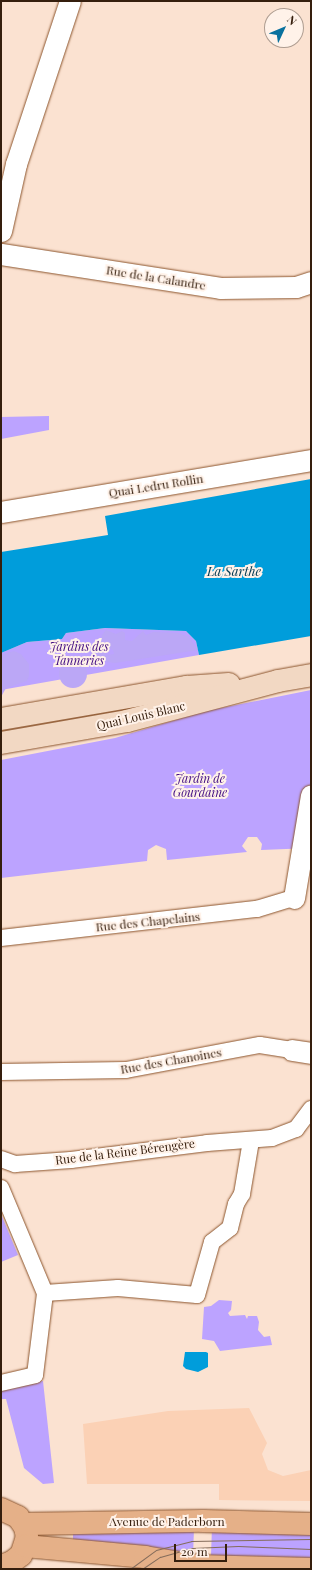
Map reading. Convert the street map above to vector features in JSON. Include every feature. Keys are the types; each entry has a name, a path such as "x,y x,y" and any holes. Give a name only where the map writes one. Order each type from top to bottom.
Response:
{"main road":[{"name":"Quai Louis Blanc","path":"1,743 127,722 278,681 311,675"},
{"name":"Quai Louis Blanc","path":"1,719 187,687 278,681"},
{"path":"1,1507 14,1513 24,1524 27,1537 16,1559 144,1557 197,1566 311,1569"},
{"name":"Avenue de Paderborn","path":"24,1524 203,1521 311,1524"}],"street":[{"path":"1,231 16,164 70,1"},
{"name":"Rue de la Calandre","path":"1,254 220,288 304,284"},
{"name":"Quai Ledru Rollin","path":"1,512 311,460"},
{"path":"294,898 311,795"},
{"name":"Rue des Chapelains","path":"1,938 249,910 294,898"},
{"name":"Rue des Chanoines","path":"1,1072 126,1070 260,1045 301,1052"},
{"name":"Rue de la Reine Bérengère","path":"1,1159 15,1164 71,1160 207,1143 251,1140 285,1134 302,1124 311,1109"},
{"path":"45,1293 118,1288 197,1295 212,1242 230,1228 236,1204 242,1194 251,1140"},
{"path":"1,1188 45,1293 35,1375 1,1383"}],"shaded area":[{"path":"106,630 116,634 122,631 125,633 125,640 132,641 143,631 146,635 153,632 178,633 189,637 198,650 115,663 94,660 97,652 103,650 107,655 114,654 113,650 100,644 102,635"},
{"path":"14,651 21,654 29,664 29,676 27,681 6,688 1,697 1,655"},
{"path":"73,660 83,664 87,674 83,684 73,688 63,684 59,674 63,664"},
{"path":"249,1408 267,1443 262,1454 268,1470 283,1476 311,1470 311,1501 219,1500 219,1484 87,1484 83,1424 168,1411"}],"green space":[{"path":"49,416 49,430 1,439 1,417"},
{"name":"Jardins des Tanneries","path":"105,628 186,631 196,641 199,655 1,690 1,653 27,642 62,639 66,633"},
{"name":"Jardin de Gourdaine","path":"311,690 311,848 261,850 262,844 257,837 248,837 242,846 247,852 167,860 166,849 156,845 148,850 147,861 1,878 1,760 115,738 206,711"},
{"path":"1,1214 18,1255 1,1262"},
{"path":"219,1300 232,1301 231,1310 228,1313 230,1316 245,1315 247,1319 248,1316 257,1316 259,1322 258,1330 264,1337 270,1336 272,1345 220,1351 214,1341 202,1339 204,1307 211,1306"},
{"path":"43,1381 54,1483 43,1484 24,1468 6,1399 1,1399 1,1388"},
{"path":"212,1527 311,1530 310,1565 211,1562"},
{"path":"194,1528 193,1557 73,1545 73,1531"}],"water":[{"name":"La Sarthe","path":"311,479 311,636 199,655 196,641 186,631 105,628 66,633 62,639 27,642 1,653 1,552 108,535 105,516"},
{"path":"185,1352 208,1353 208,1367 198,1372 186,1369 183,1366"}],"tram line":[{"path":"130,1569 156,1550 191,1541 311,1539"},
{"path":"142,1569 160,1557 192,1548 238,1546 311,1549"}]}
